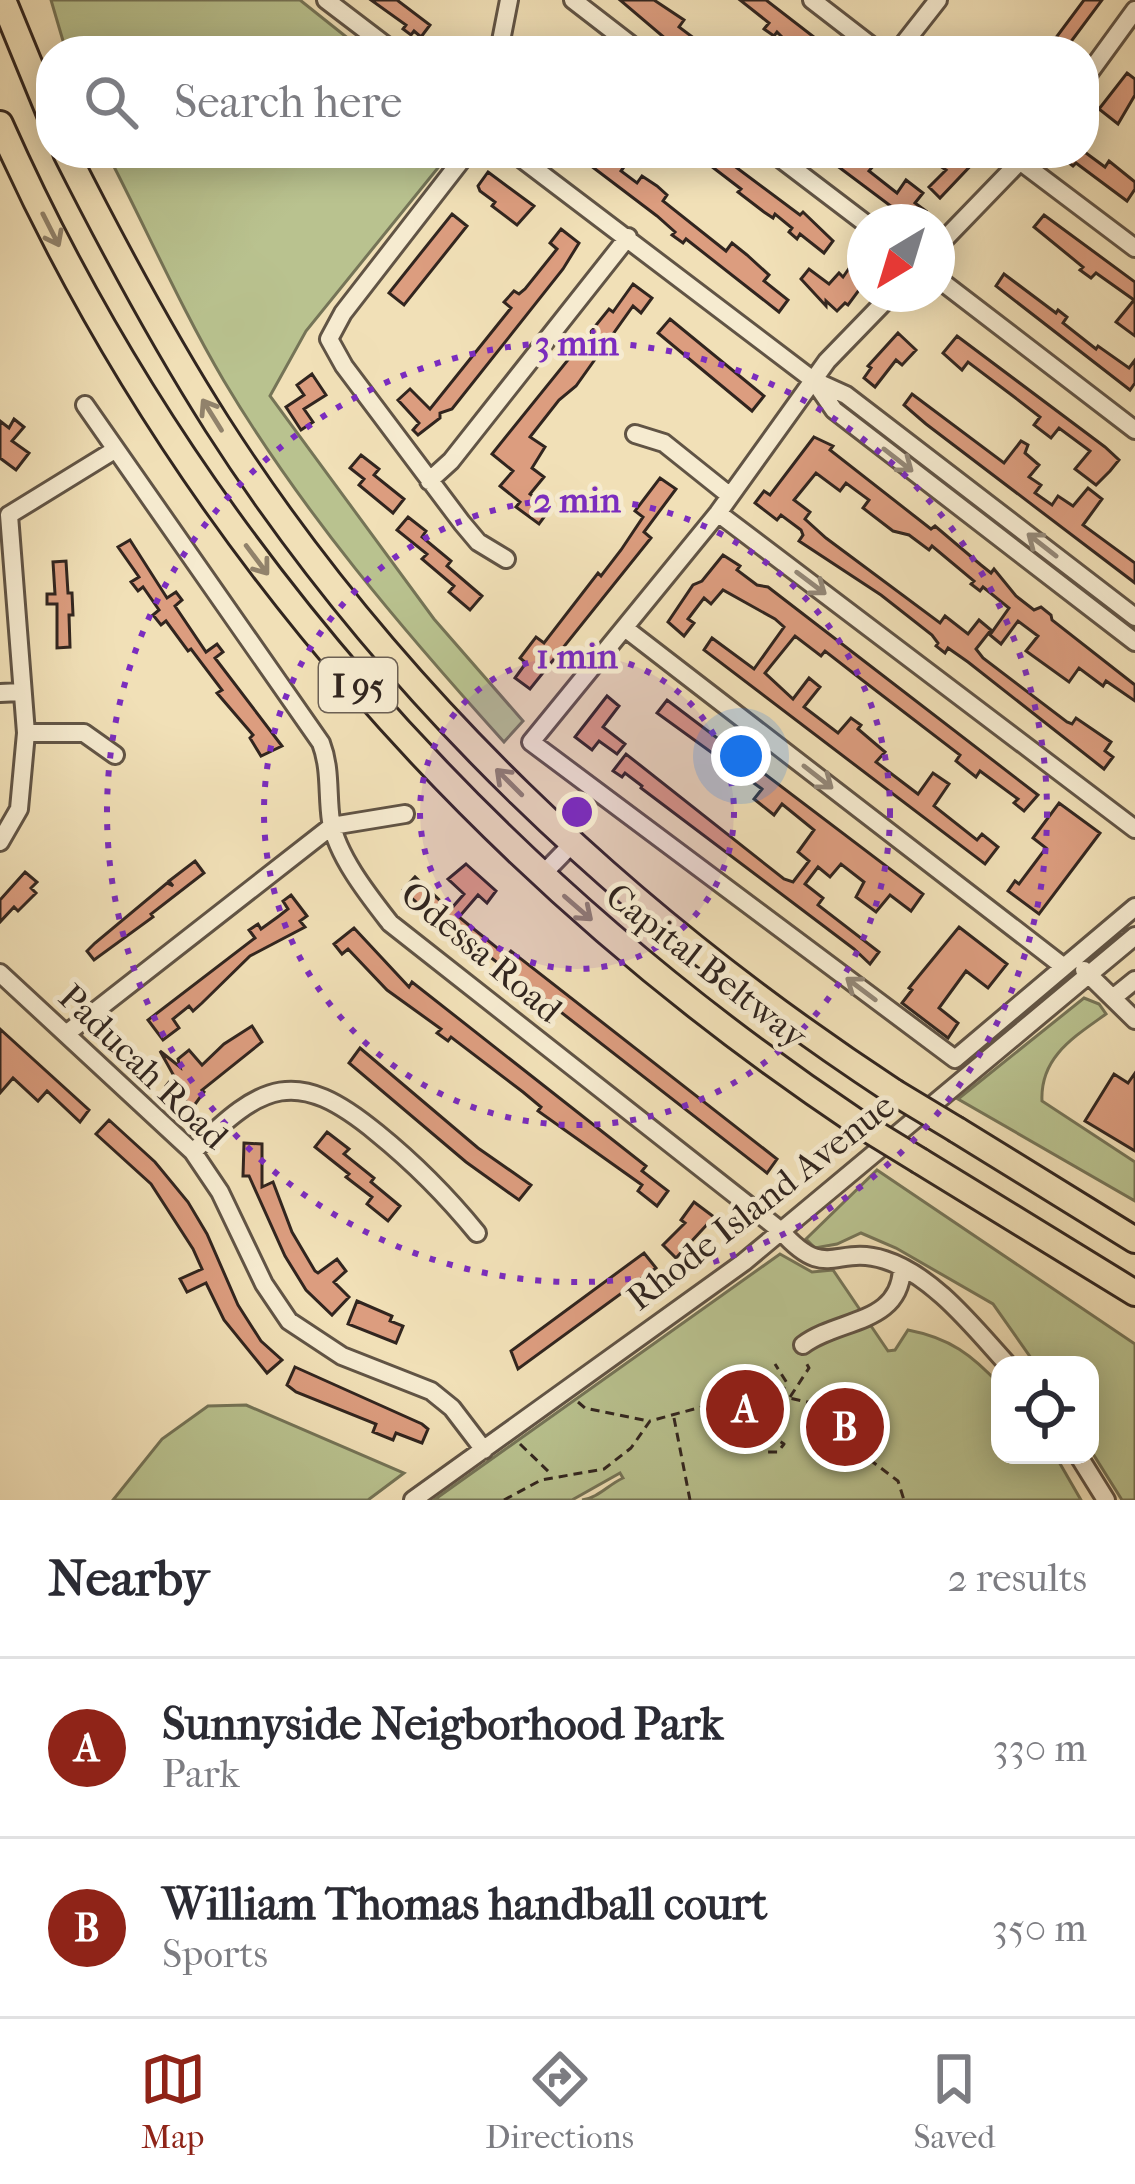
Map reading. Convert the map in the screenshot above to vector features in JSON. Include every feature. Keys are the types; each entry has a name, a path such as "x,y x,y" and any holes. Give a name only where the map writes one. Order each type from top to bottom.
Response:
{"highway":[{"path":"3,0 36,80"},
{"name":"Capital Beltway","path":"0,124 116,351 251,553 393,726 541,876 680,994 858,1123 1135,1293"},
{"name":"Capital Beltway","path":"74,168 156,324 288,527 427,697 572,844 709,961 894,1092 1135,1240"},
{"path":"1057,1192 1135,1229"},
{"path":"1049,1240 1135,1305"}],"street":[{"path":"326,0 373,36"},
{"path":"502,36 509,0"},
{"path":"573,0 620,36"},
{"path":"812,0 859,36"},
{"path":"910,36 938,0"},
{"path":"1099,59 1135,10"},
{"path":"456,168 330,332 331,347 478,542 506,560"},
{"path":"534,168 813,380 846,395 1135,616"},
{"path":"793,168 847,209"},
{"path":"955,227 1008,168"},
{"path":"1034,168 1135,248"},
{"path":"429,481 451,461 628,238"},
{"path":"955,292 1135,430"},
{"path":"875,312 813,380 718,513 531,742 955,1059 1135,908"},
{"path":"813,380 834,410 1135,642"},
{"name":"Odessa Road","path":"85,405 321,743 332,826 376,906 403,935 810,1258 869,1257 902,1267"},
{"path":"635,434 664,443 729,495"},
{"path":"0,842 19,808 26,733 4,510 113,451"},
{"path":"718,513 1135,829"},
{"path":"626,629 1090,975 1135,1020"},
{"path":"0,693 21,692"},
{"path":"26,733 84,734 115,755"},
{"path":"66,1034 332,826 405,814"},
{"path":"541,876 572,844"},
{"name":"Rhode Island Avenue","path":"413,1500 567,1392 781,1231 1135,935"},
{"name":"Paducah Road","path":"0,973 193,1152 220,1192 264,1284 289,1321 342,1355 430,1391 452,1408 484,1450"},
{"path":"1114,997 1135,980"},
{"path":"193,1152 251,1101 286,1090 321,1094 420,1168 477,1233"},
{"path":"800,1347 817,1334 880,1313 899,1291 902,1267"},
{"path":"902,1267 937,1294 999,1356"},
{"path":"1084,1464 1106,1500"}],"path":[{"path":"767,1452 778,1452 784,1444 775,1438 776,1419 758,1427 789,1398 809,1368 800,1347"},
{"path":"567,1392 584,1408 650,1421 705,1406 729,1412 750,1400 761,1407 769,1405 788,1383 776,1364"},
{"path":"789,1398 831,1407 844,1402 864,1435 849,1444 898,1481 904,1500"},
{"path":"673,1416 691,1500"},
{"path":"504,1500 524,1486 604,1468 631,1448 650,1421"},
{"path":"518,1443 553,1477"}],"green space":[{"path":"51,0 300,0 345,36 62,36"},
{"path":"114,168 438,168 306,331 270,396 434,619 523,721 504,742 355,569 286,477 193,325"},
{"path":"1084,998 1099,1004 1106,1014 1053,1060 1042,1101 1135,1162 1135,1201 958,1099"},
{"path":"877,1170 1135,1344 1135,1500 1122,1500 1099,1463 1099,1356 1030,1356 993,1304 861,1233 815,1248 806,1239"},
{"path":"780,1254 812,1272 833,1270 888,1351 895,1350 908,1330 948,1343 970,1357 991,1377 991,1464 1060,1464 1081,1500 582,1500 623,1478 620,1473 572,1500 434,1500"},
{"path":"246,1405 404,1473 368,1500 113,1500 162,1439 208,1406"}],"building":[{"path":"371,0 397,0 430,25 420,36 403,29 406,25"},
{"path":"620,0 654,0 684,20 679,27 691,36 662,36"},
{"path":"740,0 766,0 813,36 777,32 774,36 764,29 769,23"},
{"path":"1084,0 1102,0 1075,36 1057,36"},
{"path":"1127,73 1135,79 1135,95 1118,124 1099,109"},
{"path":"1109,161 1135,182 1127,201 1083,168 1099,168 1099,163 1105,167"},
{"path":"594,168 623,168 621,171 637,183 642,176 657,186 667,195 663,201 726,251 732,243 769,275 764,281 788,300 779,312 686,239 683,243 672,235 675,232"},
{"path":"714,168 737,168 800,215 803,212 833,241 824,253 800,234 797,239 789,232 792,228 775,214 773,218 764,212 738,192 741,189"},
{"path":"840,168 872,168 869,171 897,193 906,180 923,193 915,203 888,204"},
{"path":"968,168 940,198 929,187 946,170"},
{"path":"488,172 534,206 517,225 480,191 478,186"},
{"path":"452,214 467,226 404,305 389,293"},
{"path":"1044,215 1135,282 1135,336 1116,322 1134,300 1096,273 1091,278 1080,270 1083,267 1034,227"},
{"path":"561,229 579,243 563,269 452,409 440,413 418,435 413,430 419,423 398,400 410,389 430,409 511,308 504,302 514,291 519,294 525,289 557,249 550,243"},
{"path":"809,269 829,284 839,273 843,277 847,271 847,304 837,311 801,279"},
{"path":"1004,274 1067,317 1063,323 1096,349 1129,368 1135,360 1135,383 1130,390 996,286"},
{"path":"633,284 652,298 641,313 633,306 576,386 530,437 545,447 532,468 544,477 530,494 550,509 539,524 516,507 520,502 500,486 513,471 492,454"},
{"path":"670,319 764,396 752,411 658,333"},
{"path":"898,333 916,350 902,365 896,360 875,387 864,378 868,366"},
{"path":"957,336 1105,447 1119,460 1110,471 1096,485 1075,469 1090,451 1059,428 1051,438 1034,425 1040,417 968,362 962,370 943,353"},
{"path":"312,374 326,395 304,409 313,422 301,430 286,407 304,395 297,385"},
{"path":"912,394 1004,463 1021,441 1028,445 1025,453 1039,465 1029,477 1041,485 1035,493 1052,505 1058,496 1073,506 1088,488 1102,499 1083,525 1135,563 1135,583 926,424 904,405"},
{"path":"14,419 24,427 12,441 29,453 16,470 0,458 0,421 9,428"},
{"path":"814,437 833,446 830,450 991,573 994,569 1016,596 1034,610 1041,607 1135,685 1135,701 1079,668 1069,682 1026,651 1038,636 1018,621 1001,644 990,635 1009,608 983,587 980,591 971,584 974,581 932,546 929,550 909,535 893,531 863,508 869,500 846,483 840,491 816,473 794,500 810,512 805,519 826,538 940,623 945,616 968,634 979,620 991,630 976,649 983,658 1067,722 1072,724 1076,718 1111,742 1105,751 1113,757 1104,769 968,662 936,646 932,635 881,595 799,541 801,530 755,503 764,491 770,495"},
{"path":"361,455 379,469 374,475 404,499 393,513 359,485 364,479 350,468"},
{"path":"660,478 676,489 644,532 651,538 530,689 515,678 526,663 520,658 536,637 544,643 598,573 601,576 643,517 635,511"},
{"path":"408,517 426,531 422,537 451,561 447,566 482,596 470,610 449,592 454,586 422,559 427,554 397,530"},
{"path":"130,540 167,598 176,592 182,600 175,606 206,652 217,644 223,652 215,658 282,746 261,756 250,738 253,735 217,693 222,690 191,649 166,621 161,625 153,615 159,610 143,587 138,591 131,582 139,577 118,547"},
{"path":"723,555 1038,795 1024,811 1014,803 1018,799 980,771 976,777 956,761 960,755 825,651 821,656 795,636 765,673 793,699 809,678 820,687 804,707 838,733 851,718 861,725 858,729 885,752 876,762 918,794 933,773 949,784 934,806 977,840 982,834 998,847 985,864 704,650 712,638 754,669 784,627 775,619 723,590 711,604 704,598 688,619 694,623 684,636 668,622 693,585"},
{"path":"66,561 68,593 72,593 70,647 57,648 57,604 47,604 47,594 55,594 53,562"},
{"path":"607,696 619,706 603,727 625,744 617,754 599,741 592,750 575,737"},
{"path":"667,700 923,894 911,911 890,895 876,912 856,897 864,882 841,864 830,877 818,867 805,884 823,898 818,905 879,952 870,964 625,773 622,777 613,771 626,754 784,879 793,882 809,861 798,852 814,830 782,804 774,815 754,799 762,789 657,713"},
{"path":"1059,803 1100,833 1039,914 1008,891 1015,881 1019,884 1046,848 1033,838"},
{"path":"195,861 204,873 94,960 87,951 95,943 167,883 173,886 169,881"},
{"path":"466,864 496,891 487,903 478,895 459,917 507,956 511,951 777,1159 767,1173 489,956 485,961 475,956 403,890 415,877 450,910 464,894 448,879"},
{"path":"25,872 37,882 31,888 36,893 0,922 0,900"},
{"path":"291,895 307,916 300,921 305,927 250,956 193,1011 189,1006 173,1019 179,1028 163,1040 148,1020 255,938 249,930 258,924 261,929 288,909 283,901"},
{"path":"959,927 1007,964 988,988 966,971 939,1008 958,1023 948,1038 902,1003"},
{"path":"354,928 409,987 412,982 646,1166 642,1171 668,1191 657,1206 638,1191 642,1185 538,1111 541,1107 451,1037 448,1041 437,1033 441,1029 387,990 348,949 342,954 334,944"},
{"path":"252,1026 262,1042 202,1090 193,1107 166,1086 174,1076 160,1051 180,1067 178,1059 189,1050 202,1065"},
{"path":"0,1029 89,1110 80,1122 47,1091 38,1101 13,1078 0,1093"},
{"path":"360,1048 478,1148 531,1185 519,1200 466,1162 349,1063"},
{"path":"1135,1073 1135,1151 1085,1121 1114,1074 1128,1083"},
{"path":"109,1120 155,1162 188,1202 238,1305 261,1341 282,1360 267,1373 224,1320 206,1283 187,1292 180,1279 202,1269 193,1249 151,1184 96,1134"},
{"path":"327,1132 349,1149 344,1154 374,1178 371,1182 400,1206 388,1221 367,1204 372,1197 315,1147"},
{"path":"244,1143 262,1144 262,1187 273,1182 292,1232 315,1271 337,1259 346,1271 334,1282 349,1297 332,1315 306,1290 249,1176 243,1176"},
{"path":"694,1202 714,1217 676,1258 663,1245 685,1223 681,1220"},
{"path":"644,1253 656,1268 518,1369 511,1351"},
{"path":"357,1301 403,1326 396,1343 348,1324"},
{"path":"295,1367 422,1424 428,1429 422,1443 396,1433 393,1440 373,1432 376,1424 296,1392 287,1385"}],"place":[{"name":"Sunnyside Neigborhood Park","path":"745,1409"},
{"name":"William Thomas handball court","path":"845,1427"}]}
